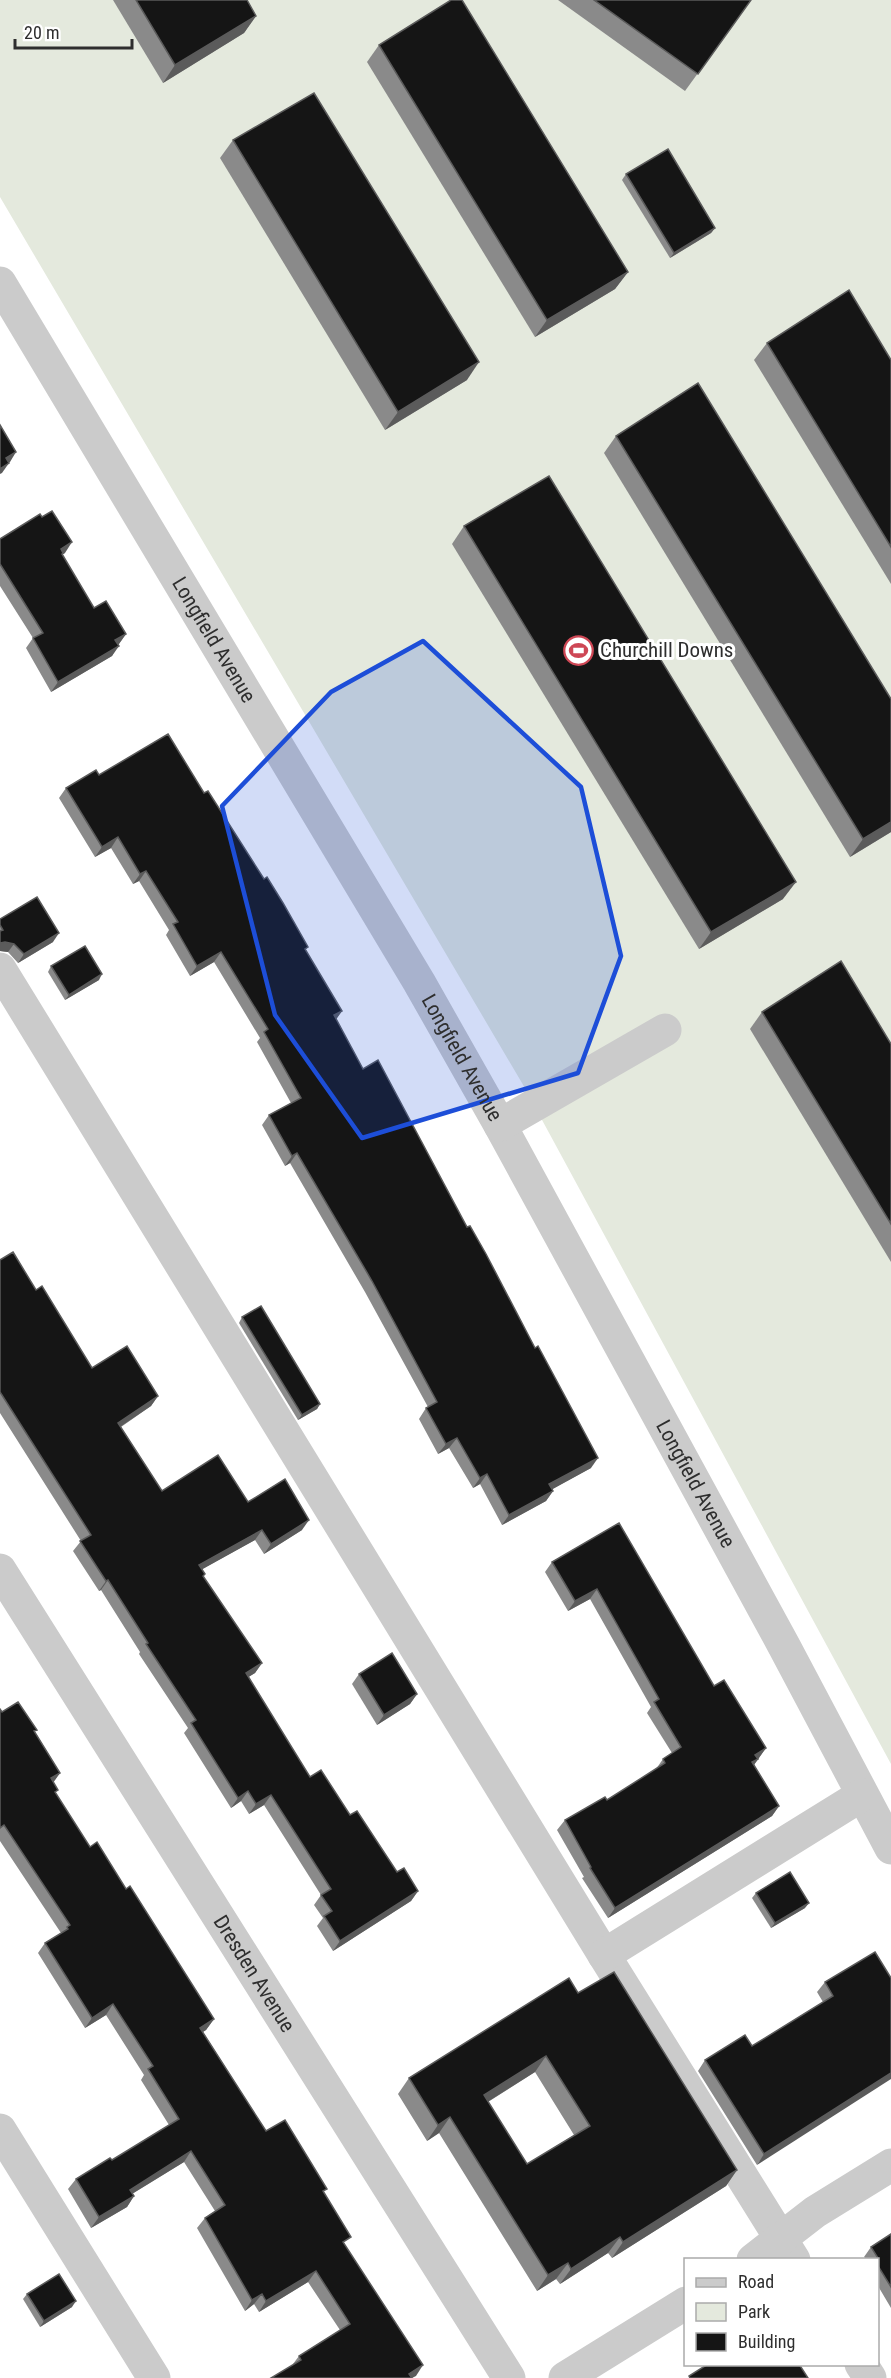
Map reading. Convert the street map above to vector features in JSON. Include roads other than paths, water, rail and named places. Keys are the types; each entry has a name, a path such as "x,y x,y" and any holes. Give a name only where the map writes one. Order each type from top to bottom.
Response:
{"street":[{"name":"Longfield Avenue","path":"0,283 419,982 500,1125 773,1625 891,1848"},
{"path":"0,969 604,1955 788,2249"},
{"path":"500,1125 665,1030"},
{"name":"Dresden Avenue","path":"0,1570 509,2378"},
{"path":"604,1955 862,1795"},
{"path":"0,2130 154,2378"},
{"path":"756,2258 788,2249 815,2212 891,2165"},
{"path":"565,2378 684,2304"}],"place":[{"name":"Churchill Downs","path":"579,650"}]}
